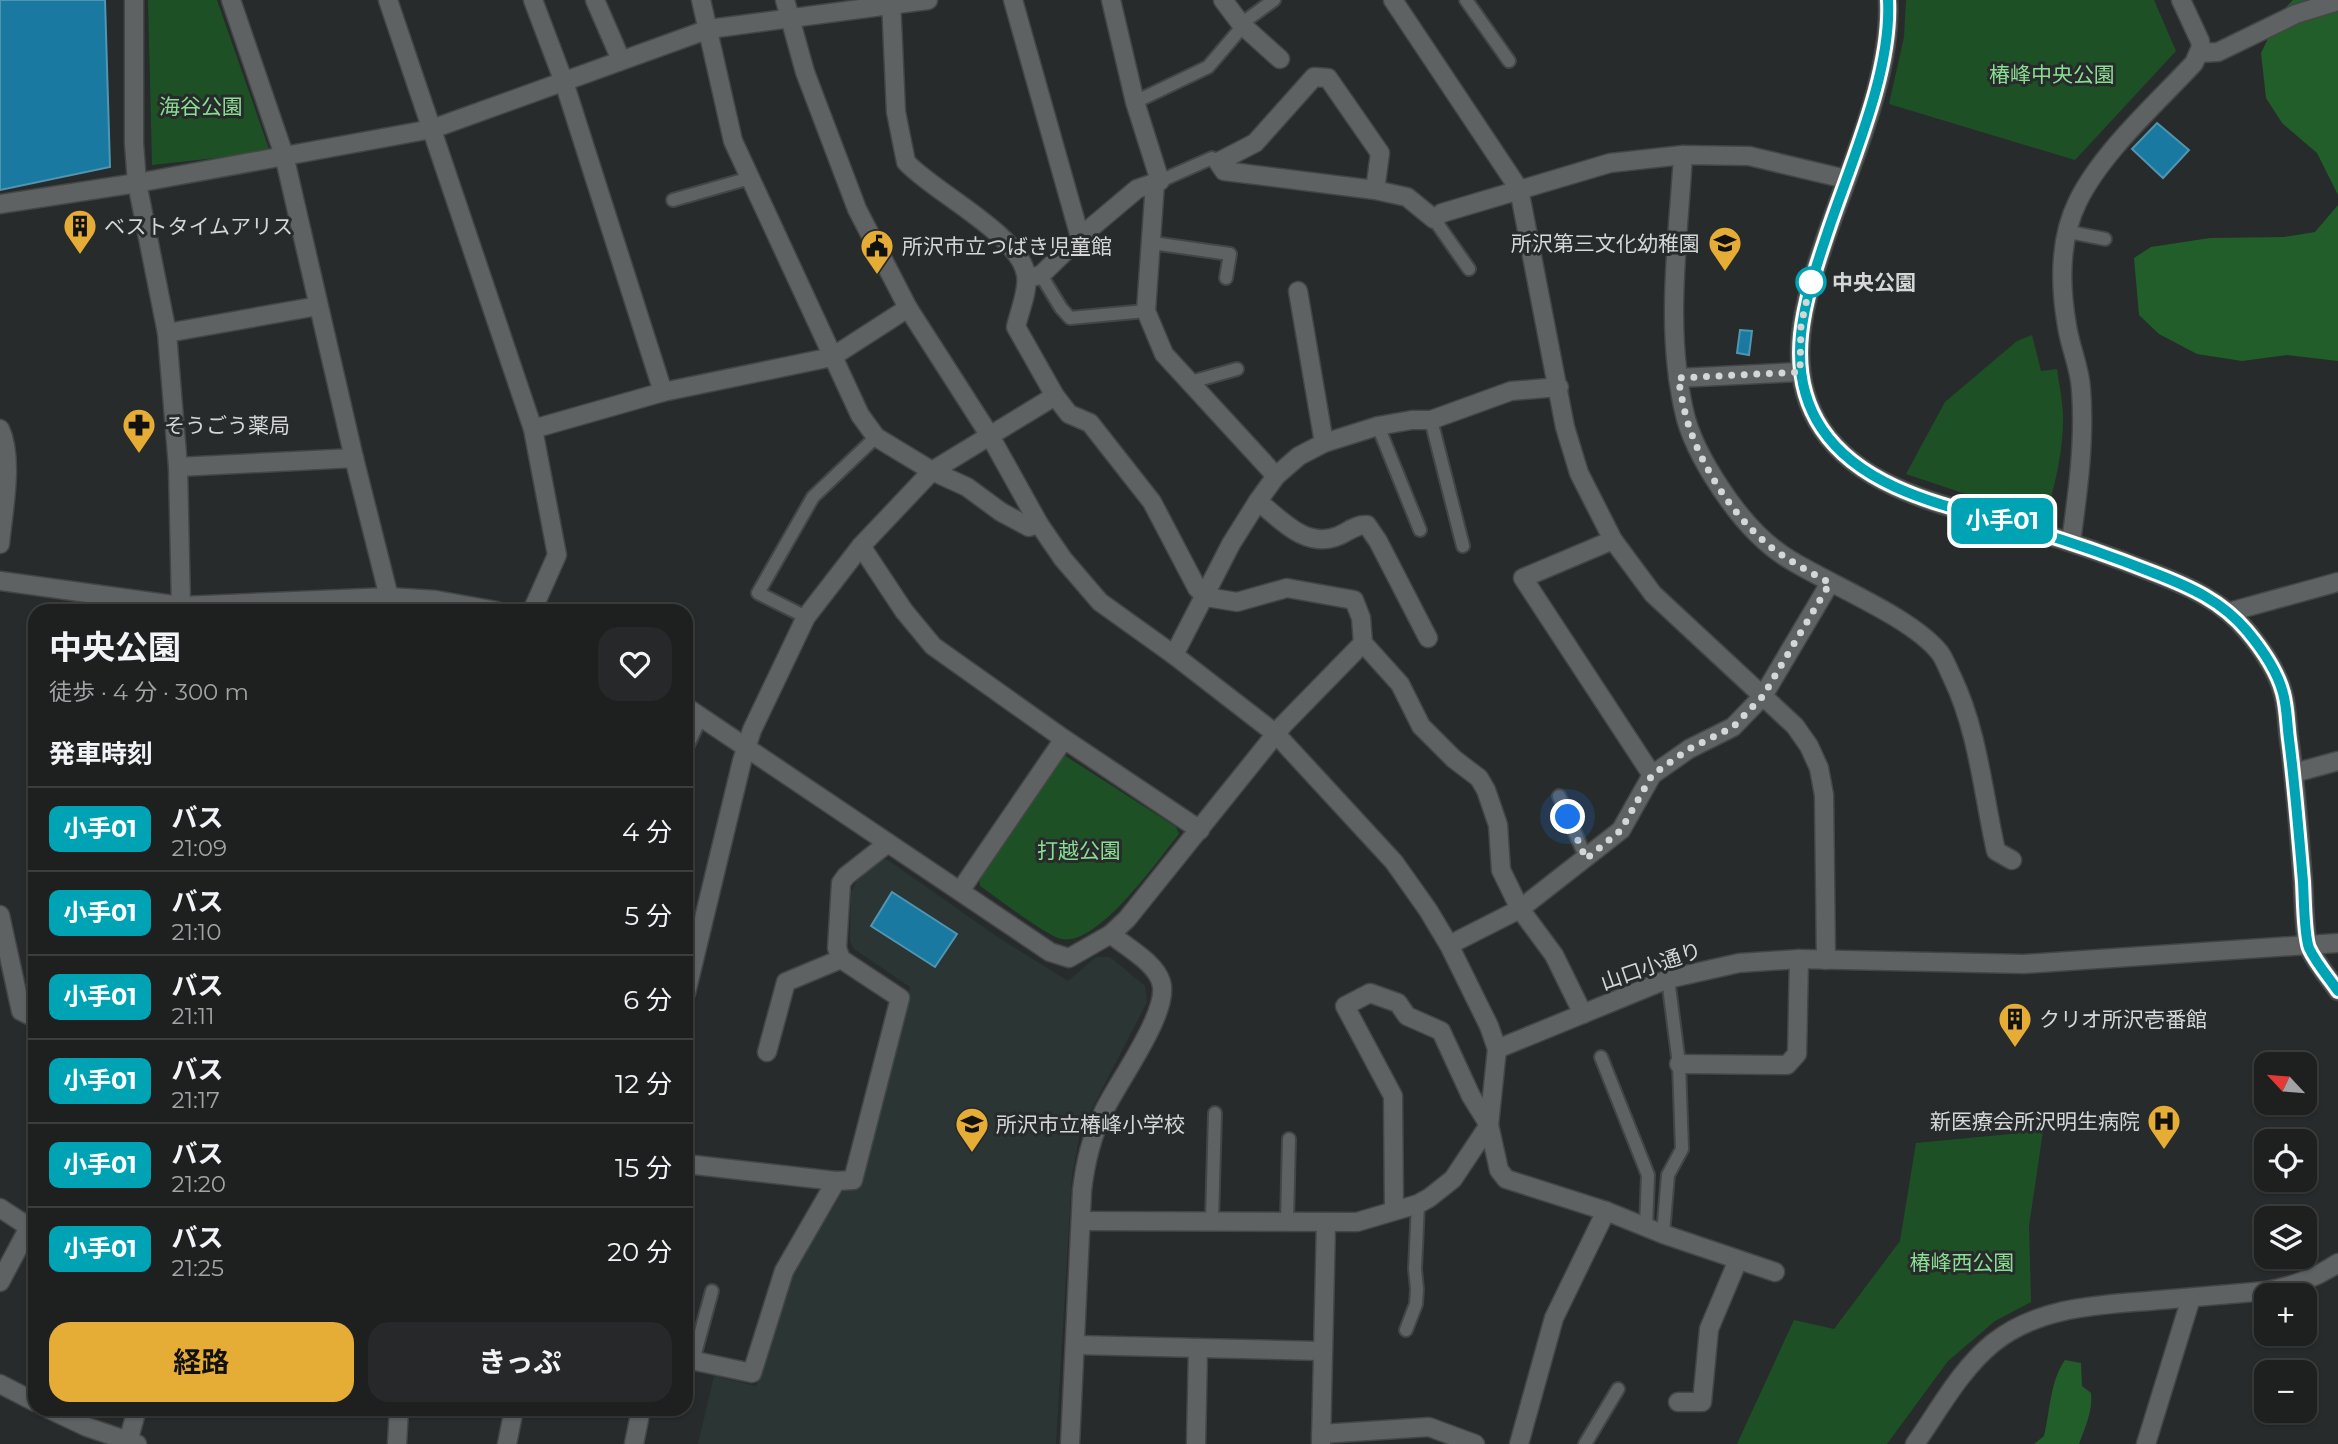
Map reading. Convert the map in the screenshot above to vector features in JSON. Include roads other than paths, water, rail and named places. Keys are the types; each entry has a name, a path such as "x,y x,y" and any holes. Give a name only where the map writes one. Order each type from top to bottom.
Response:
{"street":[{"path":"134,0 134,143 137,183 167,333 178,467 181,604"},
{"path":"231,0 284,155 389,597"},
{"path":"388,0 533,429 557,555 535,604"},
{"path":"533,0 564,82 663,392"},
{"path":"595,0 621,60"},
{"path":"701,0 733,141 860,415 876,437 932,471 967,487 1001,512 1030,527 1039,524"},
{"path":"0,205 432,129 709,29 787,8 928,0"},
{"path":"1013,0 1080,237"},
{"path":"1111,0 1135,103 1158,182 1146,311 1164,355 1276,476"},
{"path":"1223,0 1242,25 1280,59"},
{"path":"1393,0 1519,189 1565,427 1579,473 1613,540 1653,594 1795,726 1809,746 1818,768 1824,795 1826,960"},
{"path":"1888,0 1889,15 1883,57 1872,102 1801,325 1800,372 1808,403 1821,428 1835,446 1857,466 1915,495 2070,542 2185,585 2208,596 2246,629 2271,664 2283,693 2294,773 2308,946 2338,991"},
{"path":"2070,542 2083,441 2081,385 2067,327 2062,276 2064,248 2076,204 2094,172 2194,62 2199,53 2200,41 2181,0"},
{"path":"2199,53 2218,52 2296,14 2338,1"},
{"path":"892,3 897,112 906,162 979,218 1011,248 1034,276"},
{"path":"787,8 804,72 857,209 908,308 990,436 1039,524 1063,559 1100,601 1276,734 1394,862 1429,910 1489,1026 1497,1049 1489,1125 1499,1170 1506,1179 1606,1211 1775,1272"},
{"path":"1376,190 1380,153 1328,78 1314,77 1255,143 1218,162 1224,171 1376,190 1407,197 1434,219 1442,213 1610,163 1683,155 1749,156 1846,179"},
{"path":"1683,155 1674,331 1678,378 1687,422 1701,455 1740,516 1765,542 1788,559 1902,622 1925,637 1941,654 1971,725 1996,852 2012,860"},
{"path":"1158,182 1138,189 1034,276 1016,327 1055,396 1069,414 1090,423 1152,502 1197,588 1206,597 1237,602 1287,588 1354,600 1361,618 1363,643 1400,684 1421,726 1454,759 1479,778 1486,790 1498,825 1501,870 1520,909 1555,956 1583,1014"},
{"path":"1298,291 1324,443"},
{"path":"167,333 318,306"},
{"path":"533,429 663,392 832,357 908,308"},
{"path":"1678,378 1800,372"},
{"path":"1174,655 1231,544 1258,501 1276,476 1299,456 1324,443 1378,426 1412,420 1431,420 1511,391 1559,387"},
{"path":"693,937 747,746 806,617 861,546 932,471 1055,396"},
{"path":"0,429 4,438 6,480 0,544"},
{"path":"178,467 354,458"},
{"path":"1258,501 1292,529 1319,541 1338,536 1360,524 1367,525 1428,638"},
{"path":"1613,540 1522,578 1652,775"},
{"path":"861,546 904,611 933,646 1200,831"},
{"path":"0,581 154,604"},
{"path":"2229,612 2338,582"},
{"path":"1448,945 1520,909 1586,859 1621,830 1652,775 1689,749 1733,727 1763,696 1830,583"},
{"path":"257,604 389,597 458,604"},
{"path":"694,712 1050,952 1069,958 1111,934 1127,919 1276,734 1363,643"},
{"path":"960,891 1064,739"},
{"path":"2294,773 2338,761"},
{"path":"693,1165 836,1181 853,1180 900,998 841,959 837,948 841,883 887,843"},
{"path":"0,915 21,1011 28,1014"},
{"path":"1070,1444 1084,1174 1094,1134 1103,1113 1157,1017 1164,993 1156,971 1111,934"},
{"name":"山口小通り","path":"1497,1049 1668,979 1739,963 1799,959 2024,964 2338,943"},
{"path":"767,1052 786,982 841,959"},
{"path":"1679,1064 1787,1065 1797,1054 1799,959"},
{"path":"1394,1210 1393,1096 1345,1006 1370,993 1398,1003 1407,1016 1441,1031 1471,1096 1489,1125"},
{"path":"1082,1221 1357,1222 1418,1204 1429,1198 1453,1179 1489,1125"},
{"path":"693,1361 752,1374 784,1271 836,1181"},
{"path":"0,1208 28,1219"},
{"path":"1519,1444 1554,1318 1606,1211"},
{"path":"1326,1222 1321,1439 1429,1427 1475,1444"},
{"path":"0,1282 28,1229"},
{"path":"1678,1402 1702,1402 1709,1329 1738,1260"},
{"path":"1915,1444 1964,1372 1994,1342 2033,1320 2071,1309 2290,1287 2315,1277 2338,1263"},
{"path":"2146,1444 2191,1298"},
{"path":"1076,1345 1321,1351"},
{"path":"1196,1444 1198,1348"},
{"path":"0,1384 28,1398"},
{"path":"64,1416 133,1443 136,1416"},
{"path":"397,1444 399,1416"},
{"path":"507,1444 513,1416"},
{"path":"634,1444 640,1416"}],"lane":[{"path":"1135,103 1208,67 1242,25 1274,0"},
{"path":"1466,0 1509,61"},
{"path":"1158,182 1212,158 1218,162"},
{"path":"673,200 750,178"},
{"path":"1434,219 1469,269"},
{"path":"2069,232 2105,239"},
{"path":"1152,243 1230,254 1226,278"},
{"path":"1034,276 1070,317 1146,311"},
{"path":"1191,382 1237,369"},
{"path":"1431,420 1463,546"},
{"path":"1378,426 1420,530"},
{"path":"806,617 758,593 813,498 876,437"},
{"path":"1559,796 1586,859"},
{"path":"1655,1230 1668,1175 1682,1149 1679,1064 1668,979"},
{"path":"1601,1058 1648,1175 1655,1230"},
{"path":"1212,1220 1215,1113"},
{"path":"1287,1221 1289,1139"},
{"path":"1406,1330 1416,1304 1418,1204"},
{"path":"693,1351 712,1291"},
{"path":"1585,1444 1618,1389"}],"water":[{"path":"0,0 105,0 110,167 0,190"},
{"path":"2157,123 2189,150 2163,178 2132,149"},
{"path":"1740,330 1752,331 1749,355 1737,353"},
{"path":"892,892 957,934 935,967 871,926"}],"place":[{"name":"ベストタイムアリス","path":"80,256"},
{"name":"所沢第三文化幼稚園","path":"1725,273"},
{"name":"所沢市立つばき児童館","path":"877,276"},
{"name":"中央公園","path":"1811,282"},
{"name":"そうごう薬局","path":"139,455"},
{"name":"クリオ所沢壱番館","path":"2015,1049"},
{"name":"新医療会所沢明生病院","path":"2164,1151"},
{"name":"所沢市立椿峰小学校","path":"972,1154"}],"park label":[{"name":"椿峰中央公園","path":"2052,74"},
{"name":"海谷公園","path":"201,106"},
{"name":"打越公園","path":"1079,850"},
{"name":"椿峰西公園","path":"1962,1262"}]}
